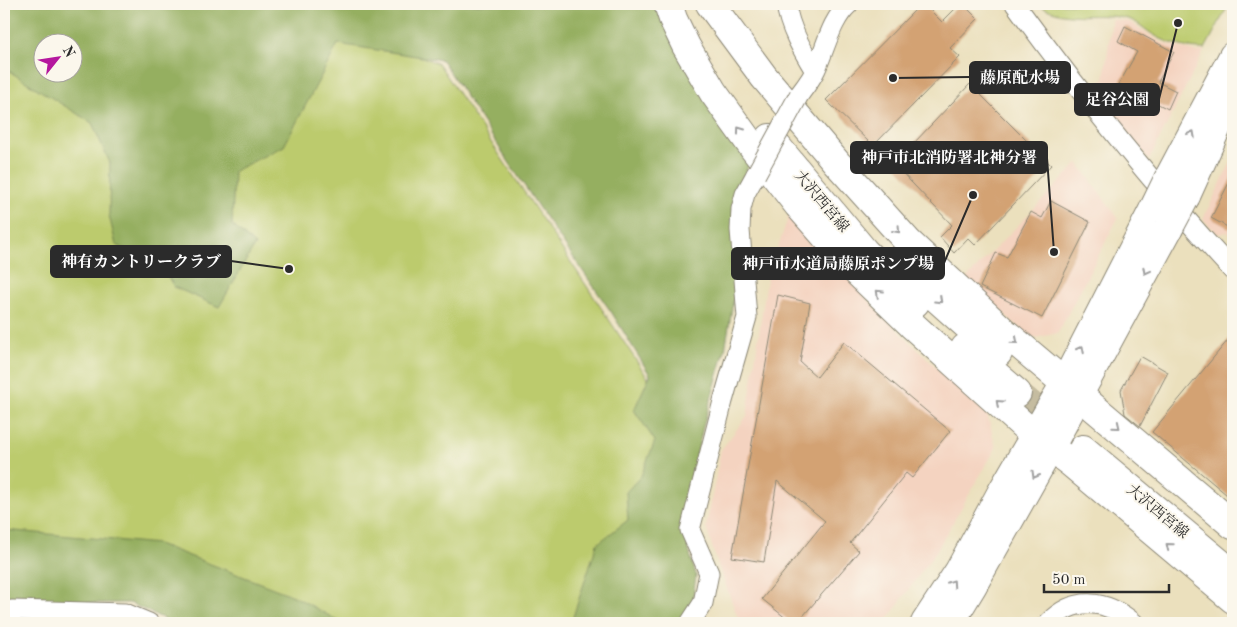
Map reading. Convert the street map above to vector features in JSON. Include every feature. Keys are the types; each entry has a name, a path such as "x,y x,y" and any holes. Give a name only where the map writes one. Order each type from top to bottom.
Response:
{"main road":[{"path":"668,4 686,46 713,92 798,206 856,271 911,324 1043,442 1071,463 1233,599"},
{"name":"大沢西宮線","path":"679,4 738,98 797,173 858,244 918,306 1022,386 970,330 915,279 772,107 717,31 700,4"},
{"path":"710,4 764,77 837,163 909,243 1003,331 1233,525"},
{"path":"950,623 974,586 1043,442 1162,218 1233,56"},
{"path":"1177,186 1233,92"},
{"name":"大沢西宮線","path":"1233,549 1128,465 1088,441 1233,574"},
{"path":"924,623 959,572 1000,493 1043,442"}],"street":[{"path":"786,4 787,14 801,49 815,71"},
{"path":"690,623 704,603 709,573 690,530 747,317 740,230 741,209 745,194 799,95 815,71 837,18 849,4"},
{"path":"1015,4 1117,138 1185,219 1233,271"},
{"path":"1048,623 1062,612 1084,604 1098,604 1123,614 1134,623"},
{"path":"4,611 125,613 149,623"}],"shaded area":[{"path":"1112,19 1130,22 1161,42 1195,52 1204,51 1149,160 1089,86 1104,79"},
{"path":"1233,158 1233,237 1228,232 1217,234 1203,219"},
{"path":"1078,163 1118,218 1058,333 1031,339 966,279"},
{"path":"789,215 884,317 987,413 996,448 937,550 885,623 740,623 706,527 721,450 747,416 767,279"}],"green space":[{"path":"4,4 32,32 32,82 82,82 82,69 296,4 439,64 697,452 634,623 302,623 4,571"},
{"path":"4,4 655,4 749,164 733,205 735,290 725,350 703,427 681,523 696,575 693,599 679,623 571,623 597,544 628,520 626,492 641,476 655,441 634,410 650,375 612,313 539,208 442,60 338,44 284,146 234,171 232,225 255,245 219,307 174,287 160,263 116,245 109,215 110,163 92,123 4,68"},
{"path":"1037,4 1229,4 1205,49 1199,49 1165,41 1128,19 1060,14"},
{"path":"4,530 158,544 294,596 342,623 173,623 130,603 4,603"}],"building":[{"path":"921,4 924,4 942,22 960,4 963,4 978,19 950,48 960,57 873,146 826,100"},
{"path":"1125,26 1174,52 1158,82 1176,91 1168,109 1119,84 1137,52 1118,41"},
{"path":"970,84 1051,165 975,245 968,238 954,253 940,237 952,225 894,164"},
{"path":"1233,175 1233,230 1211,218"},
{"path":"1051,201 1090,222 1042,318 980,287 996,253 1007,257 1031,212 1042,218"},
{"path":"778,295 810,303 800,362 817,377 844,342 950,431 912,478 906,473 850,543 859,551 797,623 792,623 762,599 825,521 777,481 764,562 732,557"},
{"path":"1233,334 1233,500 1152,432"},
{"path":"1140,356 1168,372 1140,426 1125,414 1121,390"}],"tunnel":[{"path":"1017,393 1083,449"}],"place":[{"name":"足谷公園","path":"1178,23"},
{"name":"藤原配水場","path":"893,78"},
{"name":"神戸市水道局藤原ポンプ場","path":"973,195"},
{"name":"神戸市北消防署北神分署","path":"1054,252"},
{"name":"神有カントリークラブ","path":"289,269"}]}
